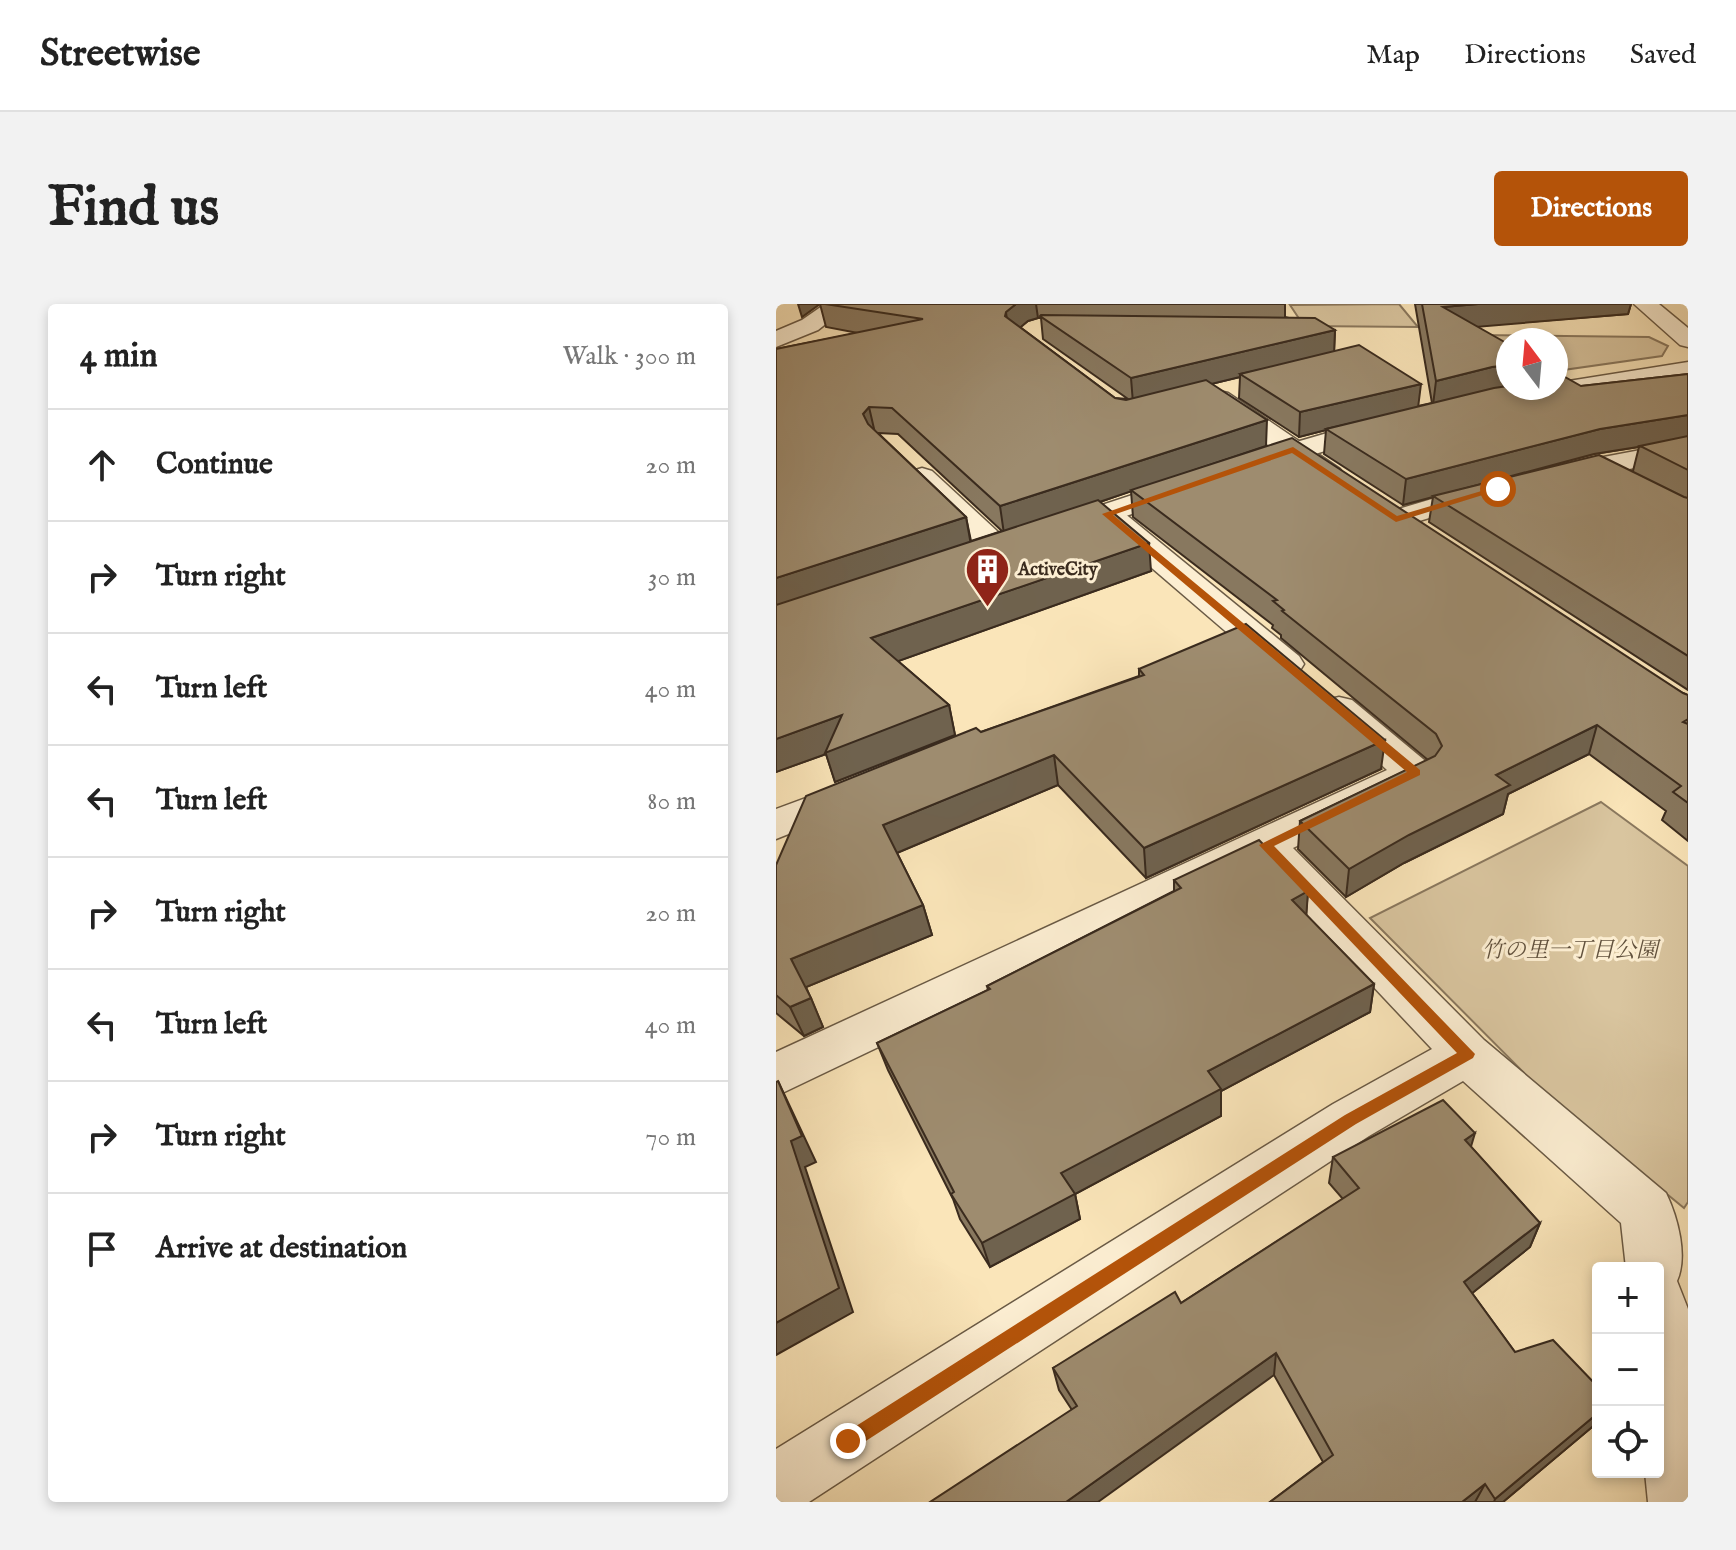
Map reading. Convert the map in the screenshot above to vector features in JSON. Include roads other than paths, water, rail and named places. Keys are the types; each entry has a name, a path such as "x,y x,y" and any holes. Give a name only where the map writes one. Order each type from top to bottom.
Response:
{"street":[{"path":"776,340 810,325 840,304"},
{"path":"1645,304 1688,340"},
{"path":"1568,389 1688,370"},
{"path":"1242,388 1206,397 1293,450 1436,546"},
{"path":"906,461 984,555 1293,450 1401,421"},
{"path":"1375,505 1519,484 1688,449"},
{"path":"1595,466 1635,487"},
{"path":"776,1075 1415,773 1235,639 1107,514"},
{"path":"776,825 880,783"},
{"path":"1265,845 1467,1054 1647,1211 1653,1262"},
{"path":"776,1486 1351,1120 1467,1054"},
{"path":"1662,1334 1681,1502"}],"place":[{"name":"ActiveCity","path":"987,609"}],"park label":[{"name":"竹の里一丁目公園","path":"1570,951"}]}
